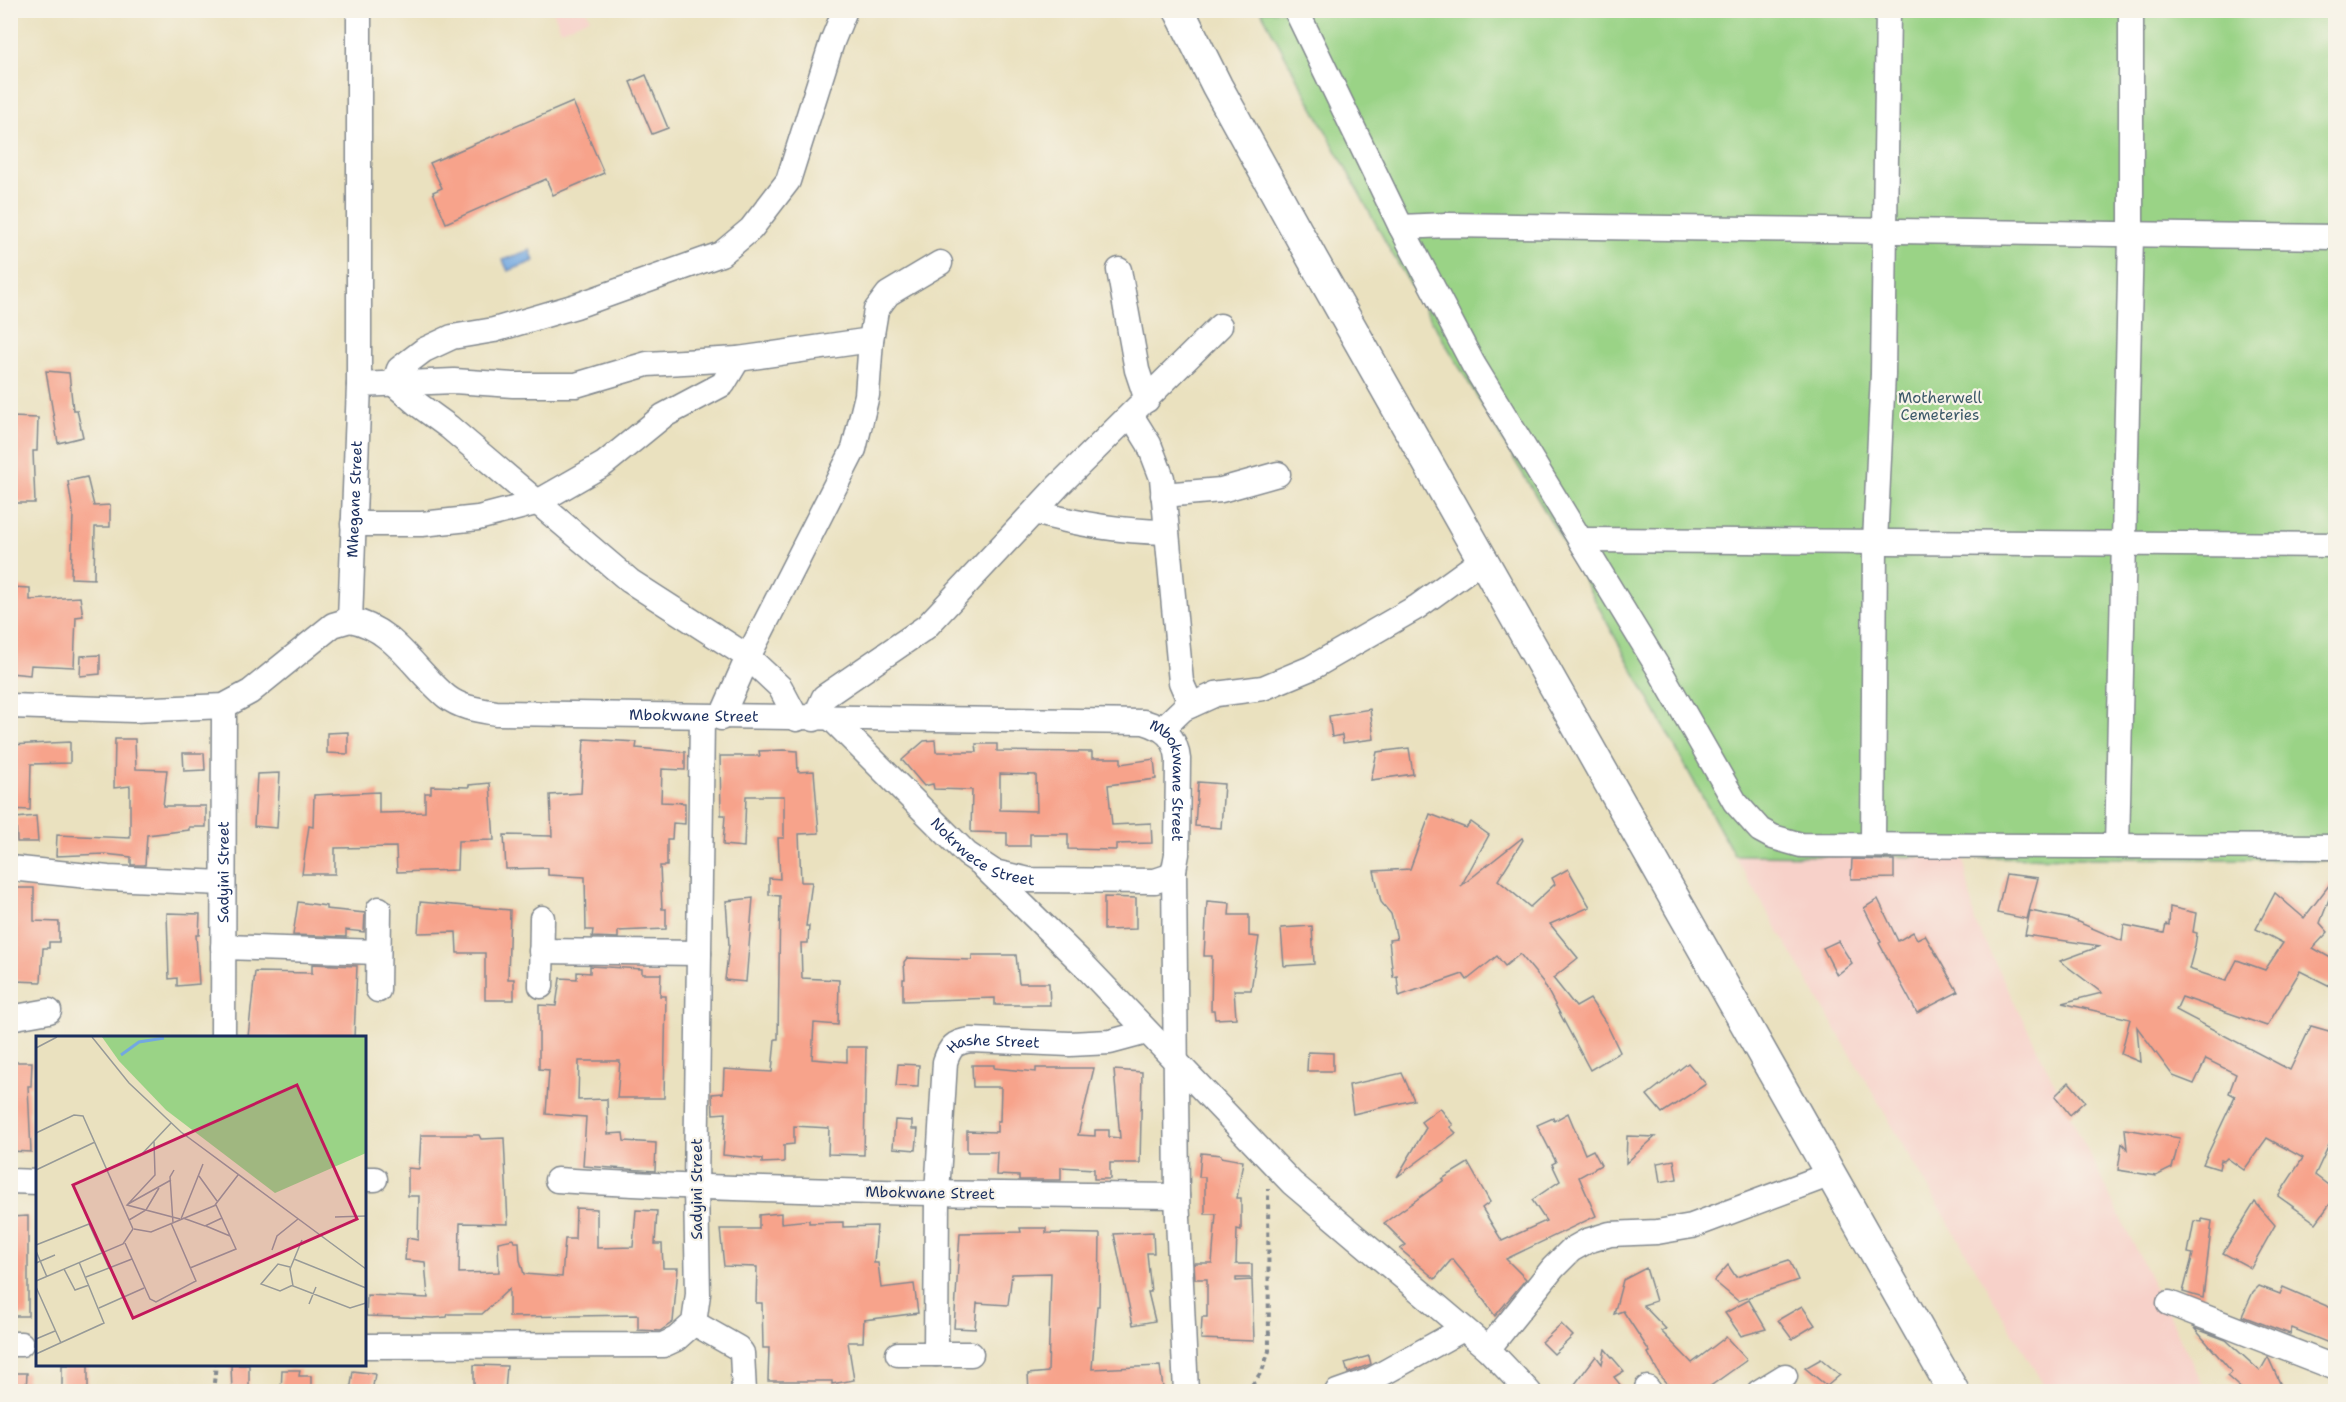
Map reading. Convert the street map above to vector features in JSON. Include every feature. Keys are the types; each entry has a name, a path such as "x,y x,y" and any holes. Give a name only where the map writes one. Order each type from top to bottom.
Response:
{"main road":[{"path":"1179,10 1240,127 1482,560 1954,1392"}],"street":[{"name":"Mhegane Street","path":"350,620 359,385 359,10"},
{"path":"394,384 399,369 424,350 452,337 494,330 576,306 722,254 752,229 788,181 832,42 845,10"},
{"path":"1296,10 1401,227 1473,364 1582,540 1735,802 1748,818 1773,837 1801,844 2336,847"},
{"path":"1873,844 1875,542 1886,232 1888,10"},
{"path":"2117,846 2131,236 2131,10"},
{"path":"1401,227 1447,225 2336,237"},
{"path":"712,718 748,657 854,449 867,395 871,340 876,310 888,294 940,264"},
{"path":"1119,270 1137,370 1139,407 1149,444 1162,478 1181,682 1191,705"},
{"path":"814,719 824,697 926,627 1035,512 1220,326"},
{"path":"359,385 454,381 513,385 576,385 646,364 738,359 871,340"},
{"path":"353,524 422,524 478,518 536,503 604,465 663,416 723,384 738,359"},
{"name":"Nokrwece Street","path":"394,384 416,404 449,427 630,581 748,657 814,719 984,867 1004,876 1029,880 1155,881 1170,876 1174,870"},
{"path":"1163,495 1221,490 1278,474"},
{"path":"1035,512 1122,531 1166,532"},
{"path":"1582,540 2336,545"},
{"path":"1162,729 1191,705 1216,694 1263,688 1311,668 1417,607 1482,560"},
{"path":"10,706 133,710 224,706 250,692 333,625 350,620"},
{"name":"Mbokwane Street","path":"350,620 363,623 384,635 448,697 477,710 517,716 1144,722 1162,729 1175,745 1178,759 1177,854 1174,870 1178,1064 1177,1196 937,1194 696,1188 557,1180"},
{"name":"Sadyini Street","path":"223,1036 224,706"},
{"name":"Sadyini Street","path":"694,1323 698,1294 696,1188 699,953 712,718"},
{"path":"984,867 1083,964 1268,1158 1317,1205 1488,1349 1529,1392"},
{"path":"10,868 108,878 224,883"},
{"path":"378,990 379,909"},
{"path":"541,986 542,918"},
{"path":"223,947 378,952"},
{"path":"541,951 699,953"},
{"path":"10,1018 49,1011"},
{"name":"Hashe Street","path":"937,1194 945,1062 950,1048 959,1041 1110,1042 1147,1032"},
{"path":"1488,1349 1553,1268 1571,1250 1587,1241 1610,1233 1657,1232 1692,1226 1831,1174"},
{"path":"10,1181 36,1182"},
{"path":"936,1354 937,1194"},
{"path":"1177,1196 1186,1392"},
{"path":"2169,1303 2336,1368"},
{"path":"366,1346 663,1345 676,1339 694,1323 729,1342 742,1353 744,1392"},
{"path":"1337,1392 1371,1380 1463,1329"},
{"path":"898,1354 971,1354"},
{"path":"1759,1392 1785,1376"}],"path":[{"path":"1247,1392 1262,1371 1269,1351 1268,1158"},
{"path":"213,1392 216,1366"}],"shaded area":[{"path":"553,11 587,11 590,18 561,30"},
{"path":"1734,855 1963,856 1975,922 2206,1391 2047,1391"}],"green space":[{"name":"Motherwell Cemeteries","path":"1261,11 2335,11 2335,860 1734,855 1561,538 1390,250"}],"water":[{"path":"530,250 534,261 508,271 503,260"}],"building":[{"path":"646,75 668,128 652,134 630,82"},
{"path":"573,102 604,173 553,195 546,179 446,223 433,192 442,188 430,163"},
{"path":"46,371 69,373 73,410 77,410 83,437 58,443"},
{"path":"10,417 38,418 37,451 33,451 35,503 13,503 14,441 10,441"},
{"path":"87,477 94,506 110,505 110,527 95,527 94,579 71,578 73,513 68,481"},
{"path":"10,587 30,588 30,600 80,597 83,616 76,617 74,667 31,665 30,675 10,673"},
{"path":"100,655 100,674 80,676 81,656"},
{"path":"1370,709 1374,739 1343,743 1342,735 1332,737 1329,716"},
{"path":"348,732 348,754 327,753 327,733"},
{"path":"115,739 135,739 136,769 167,770 163,806 206,806 206,827 189,827 189,830 147,835 145,865 131,865 131,857 105,854 56,856 57,835 130,838 130,786 114,788"},
{"path":"584,739 637,742 636,748 685,752 685,770 662,769 661,802 685,803 685,824 673,823 672,839 667,839 667,866 660,866 662,909 666,909 666,929 618,931 618,938 592,937 593,930 586,930 585,877 548,875 548,868 506,869 504,835 552,836 550,795 581,793"},
{"path":"935,740 936,752 977,752 976,744 997,744 997,751 1092,752 1092,758 1121,758 1121,764 1154,759 1156,779 1108,785 1112,825 1151,823 1152,843 1116,844 1116,850 1068,849 1068,834 1030,834 1030,846 1007,846 1007,833 971,832 972,790 934,789 933,784 924,786 902,760 924,741","holes":["1000,774 1036,775 1037,811 1000,810"]},
{"path":"70,742 70,763 31,764 30,810 10,809 10,745"},
{"path":"1409,748 1413,774 1371,780 1377,752"},
{"path":"759,751 797,751 798,772 814,771 819,833 799,834 801,882 812,882 806,926 809,926 808,943 801,943 802,978 839,980 838,1025 814,1023 812,1059 847,1062 847,1047 866,1047 864,1155 828,1154 829,1128 794,1126 794,1144 784,1145 784,1162 762,1163 762,1159 723,1155 726,1113 713,1114 712,1094 723,1093 724,1069 772,1072 775,1039 778,1039 780,896 769,895 769,878 780,879 778,838 784,838 784,796 746,796 744,847 723,845 725,815 721,815 720,756 760,756"},
{"path":"183,753 204,753 205,770 184,771"},
{"path":"280,773 277,828 254,826 257,774"},
{"path":"1198,782 1224,784 1221,828 1195,826"},
{"path":"490,783 494,840 458,841 457,870 397,872 396,847 335,848 335,874 302,874 309,826 313,827 314,795 379,792 379,813 425,812 425,793 431,793 431,786 469,787 469,785"},
{"path":"1430,814 1466,828 1471,822 1489,835 1461,886 1522,838 1523,840 1498,880 1530,907 1555,884 1552,878 1568,869 1590,907 1550,924 1578,958 1553,978 1576,1007 1590,999 1606,1023 1620,1052 1590,1070 1543,982 1520,954 1505,966 1497,956 1467,980 1463,974 1399,996 1397,976 1393,977 1389,940 1397,939 1391,914 1381,902 1374,871 1410,869"},
{"path":"36,816 38,842 17,842 16,818"},
{"path":"1852,859 1894,860 1894,878 1851,879"},
{"path":"2006,874 2038,878 2027,919 1997,913"},
{"path":"2330,884 2334,886 2320,923 2328,932 2313,948 2336,961 2336,989 2300,971 2267,1026 2182,997 2176,1010 2290,1070 2311,1026 2336,1033 2336,1130 2315,1175 2336,1191 2336,1196 2316,1223 2278,1196 2303,1158 2267,1138 2244,1170 2227,1158 2224,1161 2221,1160 2219,1169 2203,1164 2235,1096 2229,1093 2236,1074 2206,1059 2194,1084 2173,1076 2137,1027 2140,1062 2121,1054 2130,1019 2062,1003 2102,993 2060,961 2101,946 2025,935 2030,911 2071,919 2122,941 2124,925 2164,933 2166,924 2169,925 2170,907 2196,913 2193,932 2197,933 2189,969 2226,981 2237,960 2265,970 2283,943 2256,929 2275,893 2304,918"},
{"path":"13,888 34,888 34,921 59,922 59,942 49,942 49,948 43,948 41,982 15,981 15,935 12,935"},
{"path":"1104,897 1136,898 1136,929 1104,930"},
{"path":"753,898 746,982 725,980 729,945 726,901"},
{"path":"1878,899 1898,941 1913,932 1917,939 1925,935 1958,992 1917,1013 1879,943 1881,942 1864,908"},
{"path":"1207,901 1230,903 1229,915 1249,915 1249,936 1259,937 1251,990 1234,990 1236,1018 1215,1019 1214,1010 1211,1010 1212,956 1204,956"},
{"path":"298,902 326,906 326,909 365,913 364,932 346,930 346,937 293,935"},
{"path":"420,902 510,910 508,979 514,979 514,1000 485,1000 485,953 457,953 456,932 418,933"},
{"path":"167,913 200,914 199,935 196,935 199,984 177,986 177,978 169,979"},
{"path":"1312,926 1314,964 1284,966 1281,928"},
{"path":"1838,941 1852,963 1837,975 1823,948"},
{"path":"972,955 1016,955 1019,983 1049,983 1050,1005 995,1005 995,998 903,1001 904,962 907,958 972,960"},
{"path":"312,964 357,966 354,1036 248,1036 255,972 312,973"},
{"path":"590,966 642,969 642,974 661,974 660,996 666,996 664,1098 617,1098 620,1061 579,1061 578,1100 607,1099 608,1134 623,1133 624,1141 656,1143 655,1171 583,1166 586,1117 546,1114 549,1070 539,1069 539,1005 556,1006 560,978 577,979 577,972 590,973"},
{"path":"1308,1052 1333,1053 1333,1071 1307,1071"},
{"path":"10,1062 32,1062 31,1086 28,1086 31,1152 10,1151"},
{"path":"1688,1063 1706,1084 1662,1113 1647,1095"},
{"path":"898,1064 919,1065 918,1087 896,1086"},
{"path":"972,1065 994,1065 994,1068 1036,1072 1036,1068 1094,1068 1078,1135 1095,1136 1095,1130 1109,1130 1109,1137 1120,1138 1114,1070 1142,1072 1140,1163 1110,1163 1110,1179 1094,1179 1094,1169 1061,1167 1061,1180 1019,1180 1019,1176 996,1175 997,1152 967,1152 967,1131 997,1132 997,1121 1000,1121 1001,1087 973,1087"},
{"path":"1402,1073 1414,1100 1353,1114 1349,1085"},
{"path":"2069,1082 2085,1101 2070,1115 2055,1096"},
{"path":"1440,1108 1453,1125 1450,1127 1456,1133 1397,1177 1426,1128 1421,1122"},
{"path":"1568,1113 1585,1154 1593,1150 1601,1165 1579,1177 1596,1216 1506,1259 1526,1279 1495,1316 1479,1291 1452,1259 1435,1279 1400,1249 1406,1245 1384,1223 1444,1180 1442,1179 1468,1163 1490,1202 1482,1208 1502,1241 1546,1221 1532,1200 1560,1181 1552,1164 1556,1162 1537,1125 1553,1118 1554,1121"},
{"path":"895,1120 912,1121 912,1129 918,1129 916,1150 893,1148"},
{"path":"2125,1129 2180,1138 2172,1168 2156,1176 2118,1170 2122,1143 2127,1149"},
{"path":"421,1135 479,1135 481,1139 504,1138 508,1224 460,1223 459,1273 499,1272 498,1242 513,1239 514,1242 519,1242 524,1274 562,1277 565,1239 575,1239 576,1208 597,1209 597,1248 633,1247 636,1210 657,1211 655,1244 662,1244 663,1268 678,1268 673,1322 660,1331 638,1330 638,1315 509,1317 509,1289 482,1314 448,1314 447,1317 434,1318 366,1316 367,1295 428,1298 425,1262 405,1260 407,1238 418,1240 419,1196 408,1196 408,1168 419,1169"},
{"path":"1627,1136 1655,1137 1626,1163"},
{"path":"1201,1153 1243,1161 1237,1198 1241,1198 1241,1230 1237,1229 1236,1264 1252,1264 1252,1278 1236,1278 1236,1281 1252,1280 1254,1341 1201,1339 1202,1317 1207,1317 1207,1279 1195,1279 1194,1263 1212,1263 1216,1214 1205,1214 1205,1177 1199,1177"},
{"path":"1674,1160 1677,1179 1660,1182 1657,1163"},
{"path":"2255,1202 2275,1225 2251,1268 2223,1253"},
{"path":"781,1213 781,1223 809,1220 809,1223 843,1222 843,1227 877,1226 874,1263 878,1263 881,1288 914,1284 918,1313 864,1320 863,1342 848,1342 854,1380 832,1384 832,1381 768,1381 769,1348 763,1348 762,1303 756,1303 757,1267 724,1266 720,1229 759,1229 759,1215"},
{"path":"28,1216 28,1316 10,1316 10,1217"},
{"path":"2202,1219 2212,1221 2203,1298 2183,1292 2193,1254 2188,1253 2194,1221 2202,1222"},
{"path":"1020,1228 1046,1228 1046,1233 1100,1234 1099,1306 1097,1306 1092,1369 1160,1366 1163,1388 1113,1392 1029,1392 1028,1374 1048,1372 1051,1273 1012,1274 1008,1305 977,1303 975,1329 954,1328 960,1233 1021,1232"},
{"path":"1153,1232 1154,1253 1147,1253 1151,1292 1148,1292 1155,1321 1133,1325 1114,1234"},
{"path":"1789,1260 1798,1280 1738,1301 1714,1281 1728,1265 1736,1277"},
{"path":"1646,1268 1656,1301 1643,1305 1666,1329 1661,1331 1692,1363 1726,1337 1747,1360 1702,1392 1674,1392 1661,1377 1648,1353 1650,1352 1623,1311 1614,1314 1623,1280"},
{"path":"2259,1286 2280,1294 2283,1287 2336,1310 2336,1346 2292,1328 2290,1334 2242,1316 2253,1292"},
{"path":"1749,1300 1766,1329 1741,1336 1725,1313"},
{"path":"1802,1306 1815,1325 1792,1339 1778,1320"},
{"path":"1561,1324 1573,1336 1554,1354 1542,1342"},
{"path":"2194,1328 2226,1340 2260,1371 2268,1357 2284,1392 2245,1392 2227,1376 2232,1372"},
{"path":"1605,1349 1624,1371 1614,1377 1626,1392 1569,1392 1596,1356 1602,1364"},
{"path":"1369,1356 1371,1364 1348,1373 1345,1363"},
{"path":"1821,1359 1840,1375 1827,1386 1805,1368"},
{"path":"474,1365 507,1366 505,1392 474,1392"},
{"path":"62,1366 88,1366 88,1392 62,1392"},
{"path":"231,1366 249,1366 249,1392 232,1392"},
{"path":"282,1370 300,1370 299,1376 311,1376 311,1392 281,1392"},
{"path":"353,1371 375,1374 372,1392 350,1392"},
{"path":"10,1373 27,1373 26,1392 10,1392"}]}
